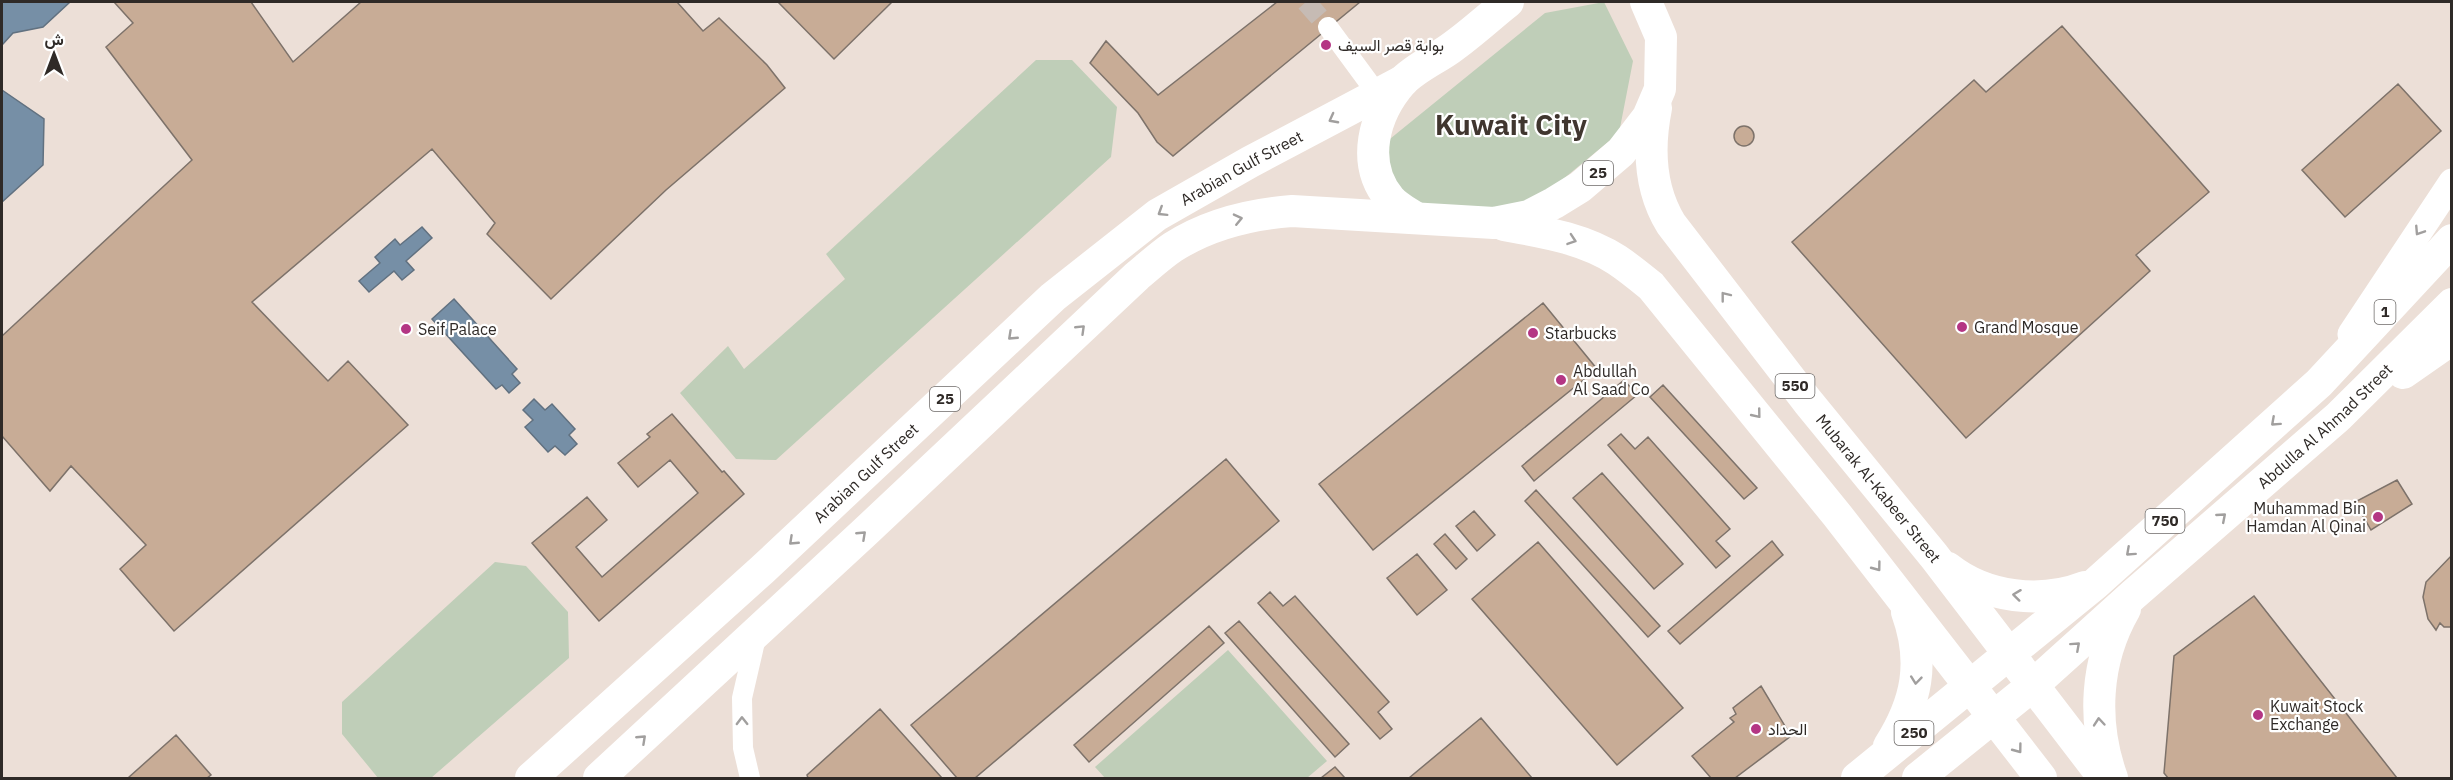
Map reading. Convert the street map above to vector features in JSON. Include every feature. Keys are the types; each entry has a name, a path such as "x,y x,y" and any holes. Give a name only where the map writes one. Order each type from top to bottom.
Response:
{"main road":[{"name":"25","path":"1416,218 1390,199 1379,179 1374,158 1376,126 1390,88 1452,48 1508,2"},
{"name":"25","path":"1646,2 1661,38"},
{"name":"25","path":"599,778 1137,276 1174,247 1227,222 1263,213 1303,211 1494,223 1529,216 1580,187 1621,152 1648,117 1660,89 1664,2"},
{"name":"Arabian Gulf Street","path":"531,778 762,570 1053,297 1157,215 1250,162 1390,88"},
{"name":"Mubarak Al-Kabeer Street","path":"1660,89 1651,134 1651,159 1654,183 1663,211 1725,296 1934,556 2104,778"},
{"name":"Abdulla Al Ahmad Street","path":"2319,383 2451,182"},
{"name":"550","path":"1494,223 1556,235 1588,246 1615,259 1651,286 1837,515 2040,778"},
{"name":"Abdulla Al Ahmad Street","path":"2008,655 2095,584 2319,383 2451,240"},
{"name":"Abdulla Al Ahmad Street","path":"2032,686 2338,417 2451,304"},
{"path":"1731,383 1722,359 1721,349 1726,342 1735,338 1747,341 1779,377 1808,402"},
{"path":"2338,417 2451,339"},
{"path":"1934,556 1953,572 1975,584 2014,595 2047,597 2095,584"},
{"path":"2112,778 2101,741 2099,693 2105,657 2113,632 2133,595"},
{"path":"1861,775 1887,750 1904,723 1914,694 1917,663 1914,632 1904,602"},
{"name":"250","path":"1861,775 2008,655"},
{"name":"250","path":"1918,778 2032,686"}],"street":[{"path":"1328,27 1390,88"},
{"path":"750,778 743,748 742,698 757,633"}],"green space":[{"path":"1604,2 1633,61 1619,133 1562,180 1495,221 1418,216 1388,182 1380,147 1545,13"},
{"path":"1036,60 1072,60 1117,107 1111,157 776,460 736,459 680,393 728,346 744,369 845,279 826,254"},
{"path":"495,562 526,566 568,612 569,658 431,778 378,778 342,734 342,702"},
{"path":"1228,650 1327,761 1307,778 1105,778 1095,767"}],"water":[{"path":"2,2 70,2 43,27 13,33 2,45"},
{"path":"2,90 44,119 43,165 2,202"},
{"path":"422,227 432,238 406,261 414,270 402,280 394,271 369,292 359,281 380,263 375,257 395,239 400,245"},
{"path":"454,299 517,369 512,374 520,383 509,393 502,385 496,389 432,319"},
{"path":"534,399 545,410 552,404 575,429 569,435 577,444 565,455 555,446 548,452 525,427 533,420 523,410"}],"building":[{"path":"114,2 251,2 293,62 361,2 677,2 703,31 719,18 767,65 785,88 666,190 551,299 487,234 495,223 432,149 252,302 328,381 348,361 408,425 174,631 120,569 146,545 71,466 50,491 2,436 2,336 192,160 106,47 133,23"},
{"path":"778,2 892,2 834,59"},
{"path":"1277,2 1360,2 1173,156 1157,142 1138,113 1090,63 1106,41 1158,95"},
{"path":"2062,26 2209,192 2136,255 2150,271 1966,438 1792,242 1974,80 1986,92"},
{"path":"2398,84 2441,131 2345,217 2302,170"},
{"path":"1744,126 1751,129 1754,136 1751,143 1744,146 1737,143 1734,136 1737,129"},
{"path":"1543,303 1597,369 1373,550 1319,484"},
{"path":"1624,380 1637,395 1534,481 1522,466"},
{"path":"1663,385 1757,488 1744,499 1650,397"},
{"path":"672,414 744,494 599,621 532,543 587,497 607,520 576,547 602,577 698,493 670,460 638,487 618,463 650,437 647,434"},
{"path":"1621,434 1635,449 1648,437 1730,529 1716,541 1730,556 1716,568 1608,445"},
{"path":"1226,459 1279,521 975,778 957,778 911,725"},
{"path":"1602,473 1683,564 1654,589 1573,498"},
{"name":"Muhammad Bin Hamdan Al Qinai","path":"2397,480 2412,504 2371,530 2355,502"},
{"path":"1536,490 1660,626 1648,637 1525,501"},
{"path":"1474,511 1495,535 1477,551 1456,526"},
{"path":"1445,534 1467,559 1456,569 1434,544"},
{"path":"1772,541 1783,555 1680,644 1668,631"},
{"path":"1538,542 1683,708 1617,765 1472,599"},
{"path":"1417,554 1447,590 1417,615 1387,578"},
{"path":"2452,555 2452,627 2444,627 2440,623 2436,630 2428,619 2423,597 2426,582"},
{"path":"1270,592 1283,606 1295,596 1389,702 1378,712 1392,729 1380,739 1258,603"},
{"name":"Kuwait Stock Exchange","path":"2254,596 2397,778 2168,778 2164,773 2174,656"},
{"path":"1239,621 1349,744 1335,757 1225,633"},
{"path":"1209,626 1224,643 1089,762 1074,745"},
{"name":"الحداد","path":"1761,686 1791,736 1735,778 1711,778 1692,756 1734,722 1730,718 1736,714 1733,708"},
{"path":"880,709 942,778 808,778 807,775"},
{"path":"1481,718 1532,778 1409,778"},
{"path":"176,735 211,775 207,778 128,778"},
{"path":"1335,767 1345,778 1321,778"}],"tunnel":[{"path":"1306,2 1328,27"}],"place":[{"name":"بوابة قصر السيف","path":"1326,45"},
{"name":"Grand Mosque","path":"1962,327"},
{"name":"Seif Palace","path":"406,329"},
{"name":"Starbucks","path":"1533,333"},
{"name":"Abdullah Al Saad Co","path":"1561,380"},
{"name":"Muhammad Bin Hamdan Al Qinai","path":"2378,517"},
{"name":"Kuwait Stock Exchange","path":"2258,715"},
{"name":"الحداد","path":"1756,729"}],"district":[{"name":"Kuwait City","path":"1511,125"}]}
